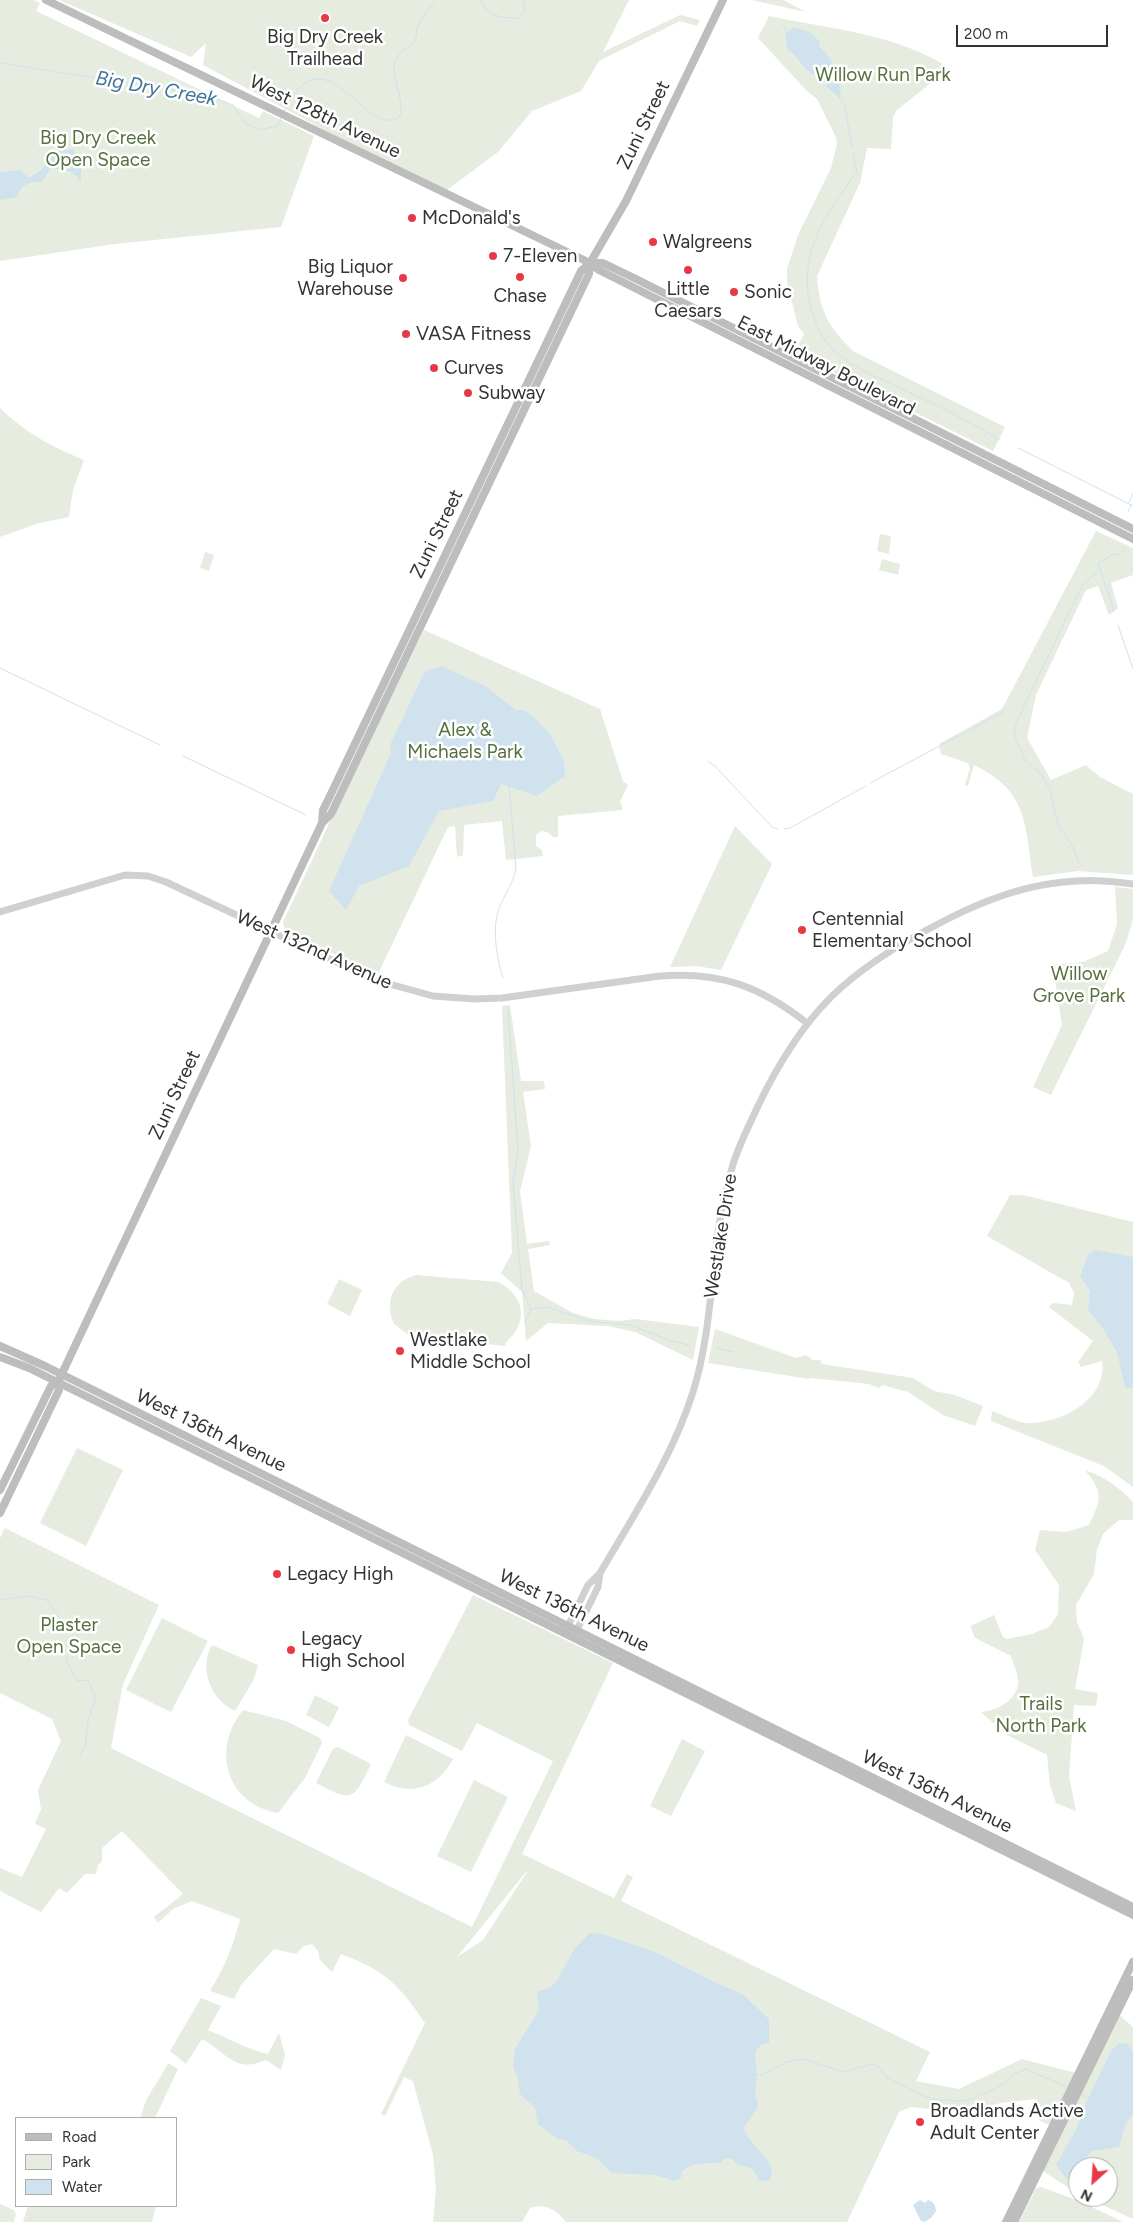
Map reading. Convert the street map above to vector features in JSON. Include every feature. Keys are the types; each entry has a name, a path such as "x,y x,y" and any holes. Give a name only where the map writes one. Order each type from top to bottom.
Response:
{"main road":[{"name":"West 128th Avenue","path":"46,0 590,263"},
{"name":"Zuni Street","path":"0,1490 51,1386 60,1378 322,823 331,814 529,405 589,274 590,263 626,201 723,0"},
{"name":"East Midway Boulevard","path":"590,263 603,263 636,279 1133,529"},
{"name":"East Midway Boulevard","path":"590,263 599,270 1133,539"},
{"name":"West 136th Avenue","path":"0,1346 60,1378 383,1535 575,1634 1133,1915"},
{"name":"West 136th Avenue","path":"0,1357 60,1378"},
{"name":"Zuni Street","path":"0,1513 60,1390 60,1378"},
{"name":"West 136th Avenue","path":"200,1447 373,1537 566,1629"},
{"path":"373,1537 383,1535"},
{"name":"West 136th Avenue","path":"575,1634 1133,1907"},
{"path":"1006,2222 1133,1962"},
{"path":"1014,2222 1133,1980"}],"street":[{"name":"West 132nd Avenue","path":"0,912 125,875 136,874 166,882 375,980 433,996 460,999 494,998 660,976 689,974 723,979 750,987 775,1000 807,1023"},
{"name":"Westlake Drive","path":"566,1629 588,1585 600,1573 672,1445 685,1415 702,1356 722,1208 732,1167 772,1076 807,1023 837,990 871,962 906,940 974,905 1008,892 1046,883 1091,880 1133,884"},
{"name":"Westlake Drive","path":"575,1634 598,1587 600,1573"}],"green space":[{"name":"Big Dry Creek Open Space","path":"0,0 33,0 40,3 36,11 259,118 263,111 314,136 281,227 115,244 0,261"},
{"path":"59,0 629,0 603,52 680,15 700,20 697,26 680,21 599,61 581,91 532,111 498,152 443,193 203,65 206,43 191,57"},
{"path":"753,0 783,0 806,12 756,1"},
{"name":"Willow Run Park","path":"769,16 879,38 922,53 943,64 944,68 937,78 897,110 893,117 891,149 867,148 860,183 817,276 818,288 827,318 853,351 1005,427 993,451 794,353 804,334 798,326 787,282 787,269 798,235 831,168 837,144 836,137 817,99 806,90 758,38"},
{"path":"0,408 20,425 40,438 84,460 73,490 69,517 36,524 0,537"},
{"path":"1096,531 1133,548 1133,575 1111,583 1118,608 1109,615 1098,586 1086,590 1036,695 1027,738 1051,780 1086,765 1100,777 1133,794 1133,875 1078,871 1033,877 1025,825 1021,811 1014,798 1005,786 992,775 974,765 968,786 965,785 970,768 968,763 941,754 939,744 1002,709"},
{"path":"880,534 891,536 889,554 877,551"},
{"path":"205,552 214,555 209,571 200,568"},
{"path":"882,559 900,564 898,575 879,570"},
{"name":"Alex & Michaels Park","path":"424,630 600,709 623,781 628,785 620,801 623,810 558,816 558,837 553,837 547,832 542,831 536,835 536,846 542,850 543,856 506,860 502,821 464,825 463,855 457,857 455,826 448,827 379,972 330,952 284,927 283,922"},
{"path":"735,826 772,864 721,970 696,966 670,967"},
{"name":"Willow Grove Park","path":"1115,887 1133,889 1133,919 1126,943 1051,1095 1033,1087 1062,1025 1053,965 1083,962 1108,951 1117,924"},
{"path":"510,1005 521,1081 544,1081 545,1089 523,1092 531,1146 520,1191 527,1244 549,1241 550,1245 528,1249 534,1291 573,1313 594,1319 619,1321 635,1319 699,1327 693,1360 635,1332 608,1326 548,1323 526,1341 522,1292 501,1273 512,1253 502,1006"},
{"path":"1010,1195 1023,1195 1133,1222 1133,1487 1104,1466 991,1421 992,1411 1025,1423 1055,1419 1080,1406 1090,1397 1098,1387 1102,1375 1102,1361 1081,1367 1078,1362 1093,1341 1049,1307 1052,1303 1072,1305 1074,1293 1069,1283 987,1236"},
{"path":"416,1275 498,1282 511,1290 519,1302 521,1316 516,1331 505,1346 410,1336 394,1324 390,1308 396,1287 401,1282"},
{"path":"339,1279 362,1290 350,1316 327,1304"},
{"path":"715,1329 796,1358 806,1355 813,1360 820,1360 822,1364 913,1378 934,1391 955,1395 983,1406 975,1426 943,1415 908,1392 882,1385 879,1388 869,1384 809,1379 708,1363"},
{"path":"77,1448 123,1470 86,1546 40,1523"},
{"name":"Trails North Park","path":"1085,1470 1111,1483 1133,1502 1133,1520 1119,1520 1103,1534 1097,1549 1094,1574 1076,1605 1077,1622 1084,1639 1075,1689 1098,1693 1096,1706 1074,1705 1069,1776 1076,1811 1056,1803 1050,1785 1047,1755 1007,1735 981,1712 994,1709 1006,1703 1018,1686 1018,1679 1011,1656 975,1638 970,1626 994,1615 1003,1637 1007,1639 1032,1634 1049,1627 1058,1614 1059,1585 1035,1550 1040,1530 1066,1532 1089,1525 1099,1497 1095,1485"},
{"name":"Plaster Open Space","path":"5,1528 159,1605 123,1684 111,1748 472,1927 553,1761 477,1723 462,1751 409,1725 408,1720 473,1595 613,1663 522,1854 614,1898 627,1874 633,1877 621,1901 930,2052 916,2081 959,2089 1022,2059 1076,2073 1051,2123 1049,2125 1039,2120 1035,2099 1000,2103 967,2113 911,2107 899,2112 847,2222 566,2222 554,2211 541,2206 530,2208 522,2222 433,2222 436,2190 433,2155 413,2081 404,2077 385,2116 381,2114 425,2023 407,1998 390,1980 369,1966 341,1954 332,1972 320,1960 318,1951 312,1944 304,1946 296,1954 274,1949 241,1985 234,1999 210,1991 228,1956 240,1919 192,1901 173,1909 158,1923 154,1917 183,1894 122,1831 102,1848 102,1862 98,1865 96,1874 85,1874 67,1893 59,1888 41,1912 0,1891 0,1868 22,1877 46,1829 35,1824 41,1809 38,1790 61,1741 52,1719 0,1693 0,1538","holes":["527,1872 483,1940 457,1957"]},
{"path":"162,1618 208,1641 171,1712 126,1690"},
{"path":"212,1645 258,1665 253,1681 235,1711 219,1699 209,1683 206,1664"},
{"path":"315,1695 339,1707 329,1727 306,1715"},
{"path":"243,1710 286,1721 320,1738 322,1743 305,1778 278,1813 260,1808 246,1799 236,1787 229,1773 226,1757 228,1741 233,1725"},
{"path":"406,1735 453,1759 440,1777 423,1787 404,1789 384,1782"},
{"path":"682,1739 705,1751 671,1816 650,1806"},
{"path":"338,1747 371,1764 360,1785 351,1795 338,1794 316,1783 333,1749"},
{"path":"474,1780 508,1797 471,1872 437,1856"},
{"path":"201,1998 221,2006 208,2030 246,2047 268,2054 279,2033 285,2055 281,2070 266,2060 247,2065 239,2063 202,2039 186,2064 170,2051"},
{"path":"1118,2014 1133,2027 1133,2219 1107,2207 1118,2207 1118,2157 1068,2157 1068,2187 1043,2171"},
{"path":"168,2063 178,2069 155,2117 141,2117 148,2096"},
{"path":"1041,2187 1068,2197 1068,2207 1092,2207 1123,2222 1019,2222 1036,2188"},
{"path":"0,2204 14,2210 16,2214 14,2222 0,2222"},
{"path":"28,2207 156,2207 152,2222 23,2222"}],"water":[{"path":"794,27 810,32 820,42 819,46 836,70 840,85 840,99 826,86 826,80 807,70 788,50 785,34"},
{"path":"73,149 81,163 81,182 68,171 50,169 42,182 26,185 21,189 17,197 0,200 0,172 20,170 29,178 40,171 57,151"},
{"path":"442,666 485,686 516,710 524,710 536,719 551,736 564,761 565,776 537,796 501,784 493,801 439,811 409,866 359,886 346,910 329,891 391,753 390,745 425,671"},
{"path":"1095,1250 1133,1257 1133,1389 1125,1387 1117,1352 1102,1327 1088,1310 1090,1291 1080,1276 1089,1253"},
{"path":"590,1933 603,1934 657,1953 742,1994 769,2019 769,2043 763,2044 756,2051 757,2075 755,2091 758,2107 744,2127 750,2140 767,2159 772,2172 770,2180 760,2181 753,2169 739,2164 730,2158 724,2159 721,2163 701,2164 686,2168 682,2171 681,2178 675,2181 655,2175 612,2173 596,2158 577,2151 566,2140 558,2139 538,2124 535,2108 520,2094 517,2075 513,2067 515,2049 539,2010 537,1993 550,1988 556,1982 575,1948"},
{"path":"1126,2043 1133,2051 1133,2114 1125,2125 1119,2147 1092,2151 1087,2157 1068,2157 1068,2179 1056,2165 1076,2130 1086,2103 1111,2051 1118,2044"},
{"path":"920,2200 925,2203 928,2200 935,2205 936,2211 931,2218 924,2222 921,2221 913,2205"}],"waterway":[{"name":"Big Dry Creek","path":"284,112 299,88 313,79 328,81 342,89 370,112 383,119 396,119 400,116 401,103 394,71 395,61 415,40 417,29 425,13 436,0"},
{"name":"Big Dry Creek","path":"481,0 483,6 491,13 507,18 518,18 525,10 524,0"},
{"path":"783,24 787,32"},
{"name":"Big Dry Creek","path":"0,63 207,95 233,105 244,122 259,130 278,126 281,118"},
{"path":"840,99 845,107 852,148"},
{"path":"853,154 857,172 824,221 810,256 807,275 808,294 816,324 833,350 851,363 871,375 946,410 1000,440"},
{"path":"1018,448 1133,506"},
{"path":"1129,503 1133,493"},
{"path":"1128,512 1131,505"},
{"path":"1114,611 1098,563 1112,555 1120,554 1125,549"},
{"path":"1079,863 1073,847 1058,824 1050,790 1042,775 1025,760 1016,740 1014,727 1082,586 1099,570"},
{"path":"1118,625 1133,669"},
{"path":"0,668 160,745"},
{"path":"870,783 1004,712"},
{"path":"183,756 306,815"},
{"path":"708,762 714,765 772,827 778,829"},
{"path":"503,978 496,945 495,928 500,907 516,869 509,786"},
{"path":"784,829 790,828 866,786"},
{"path":"508,1009 518,1150 513,1181 522,1289 531,1309 547,1307 589,1321 630,1325 672,1341 689,1345"},
{"path":"525,1322 531,1309"},
{"path":"717,1348 734,1352"},
{"path":"0,1600 29,1596 47,1600 63,1622 77,1628 79,1633 66,1659 77,1681 88,1680 96,1698 88,1721 86,1743 80,1755"},
{"path":"756,2075 764,2074 786,2062 803,2059 843,2072 872,2064 878,2066 886,2077 921,2095 931,2099 957,2101 968,2100 990,2091 1005,2083 1014,2074 1026,2069 1065,2086"},
{"path":"1082,2095 1088,2098"}],"place":[{"name":"Big Dry Creek Trailhead","path":"325,18"},
{"name":"McDonald's","path":"412,218"},
{"name":"Walgreens","path":"653,242"},
{"name":"7-Eleven","path":"493,256"},
{"name":"Little Caesars","path":"688,270"},
{"name":"Chase","path":"520,277"},
{"name":"Big Liquor Warehouse","path":"403,278"},
{"name":"Sonic","path":"734,292"},
{"name":"VASA Fitness","path":"406,334"},
{"name":"Curves","path":"434,368"},
{"name":"Subway","path":"468,393"},
{"name":"Centennial Elementary School","path":"802,930"},
{"name":"Westlake Middle School","path":"400,1351"},
{"name":"Legacy High","path":"277,1574"},
{"name":"Legacy High School","path":"291,1650"},
{"name":"Broadlands Active Adult Center","path":"920,2122"}]}
